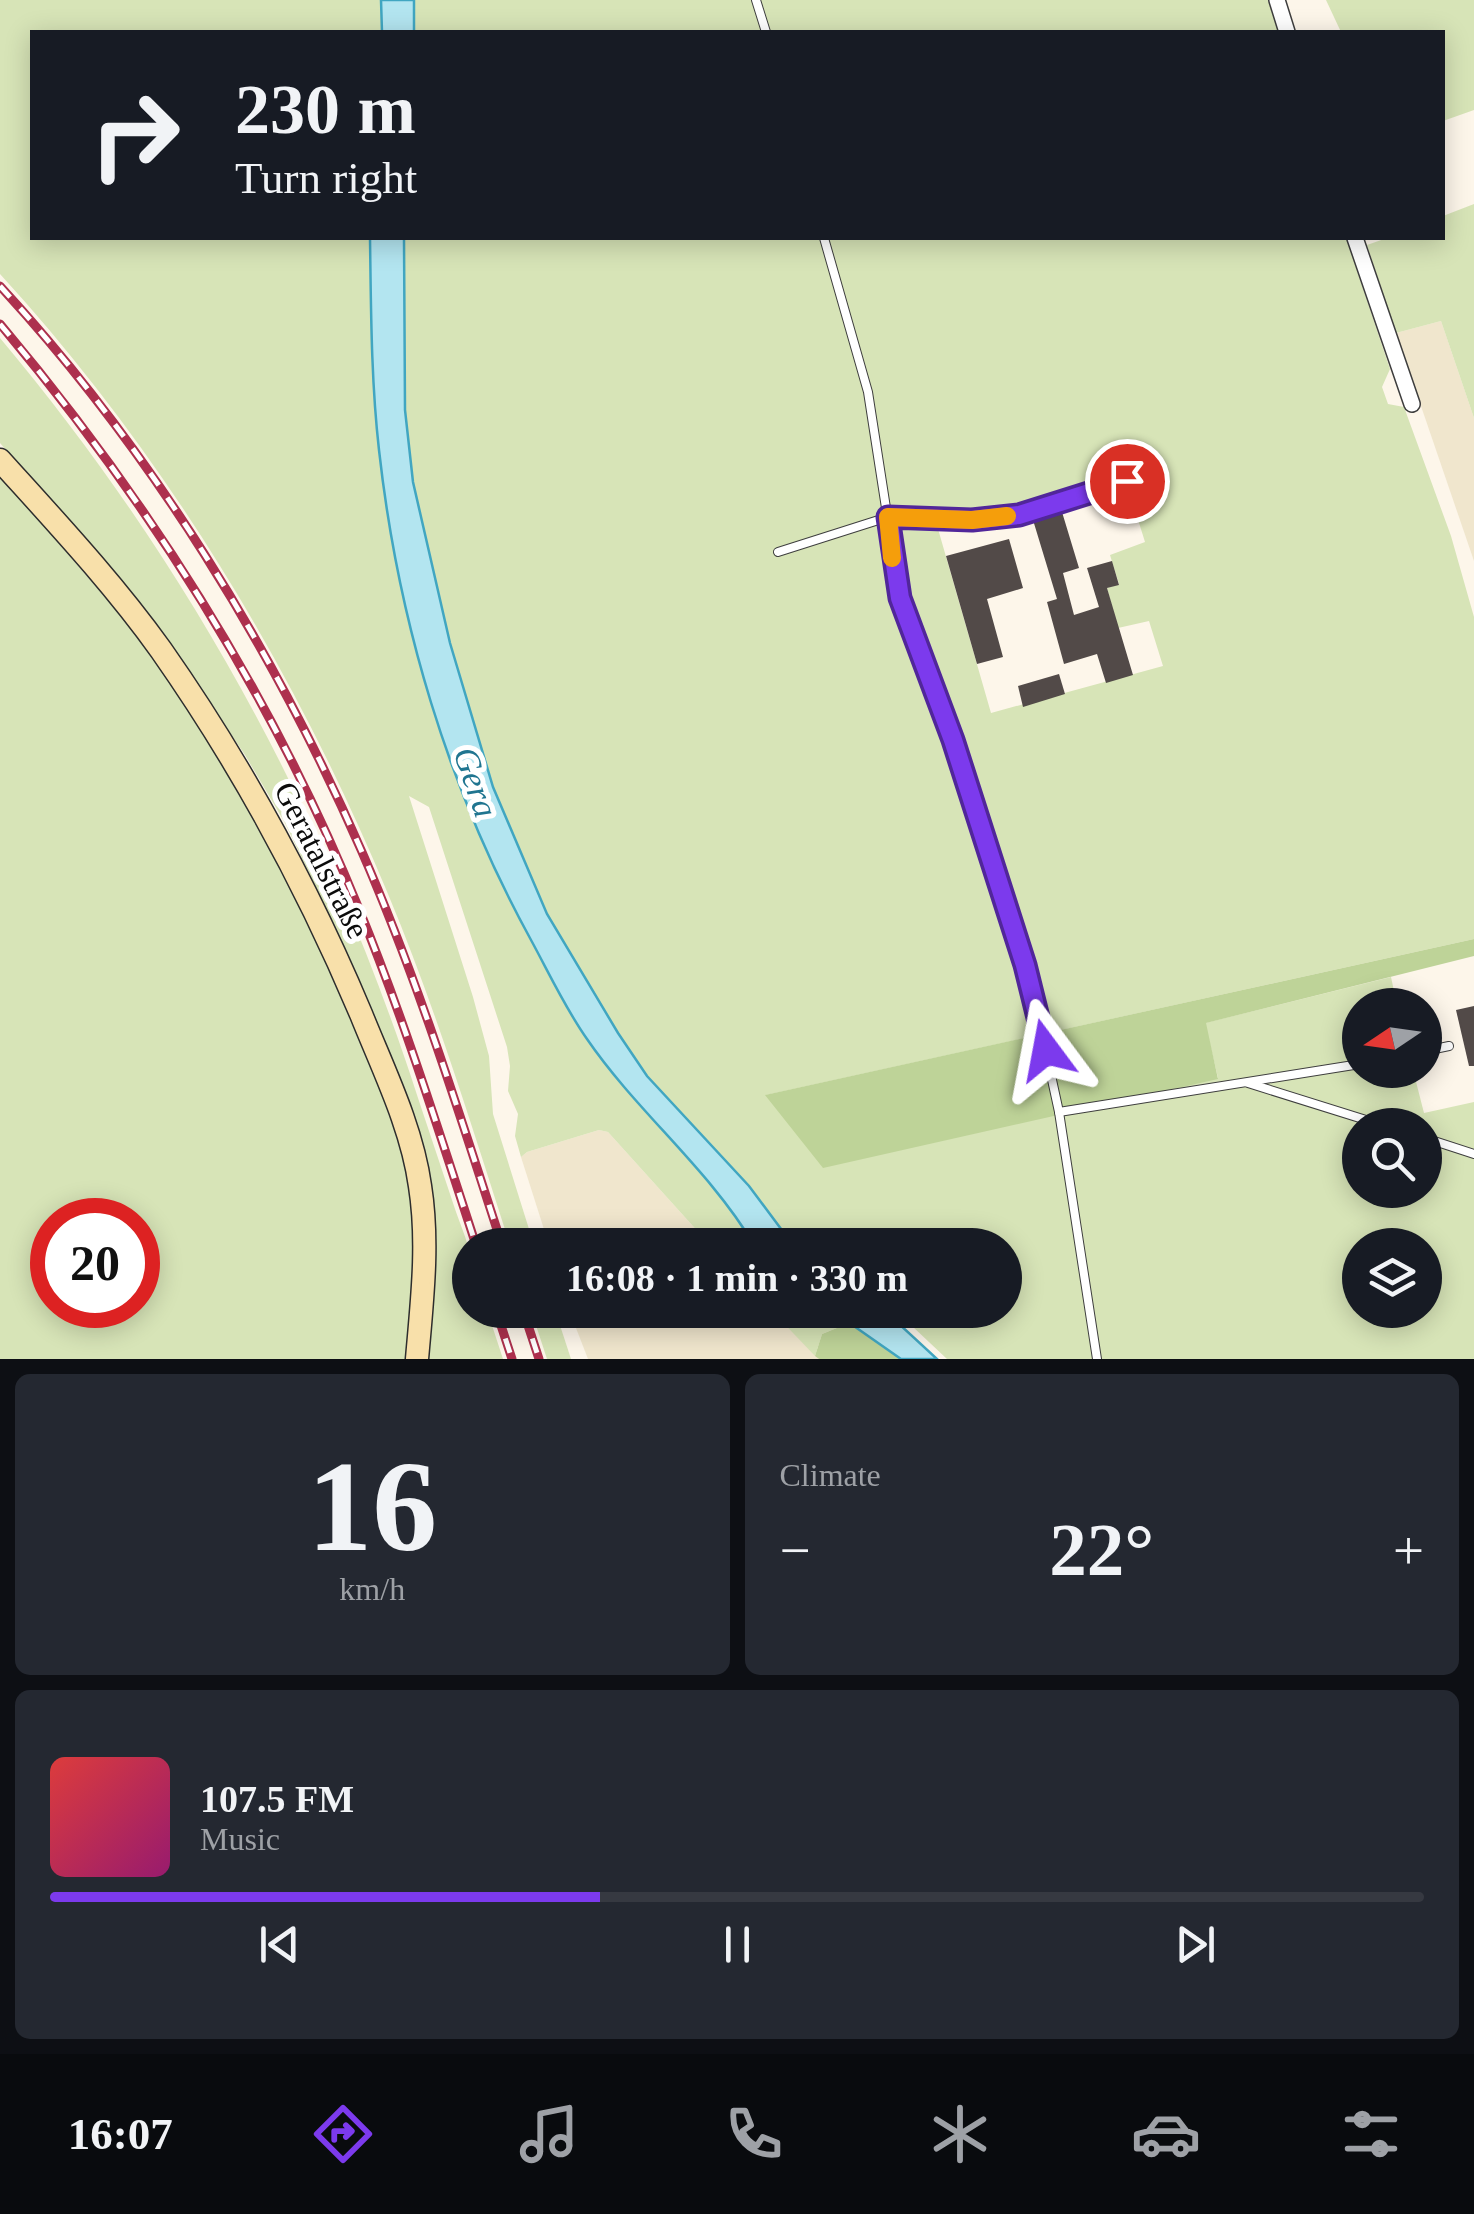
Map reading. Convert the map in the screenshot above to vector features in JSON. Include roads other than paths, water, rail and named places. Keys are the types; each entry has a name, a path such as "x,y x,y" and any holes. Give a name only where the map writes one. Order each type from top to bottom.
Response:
{"street":[{"path":"1277,0 1286,30"},
{"path":"1356,240 1412,404"},
{"name":"Geratalstraße","path":"0,460 160,648 233,760 331,944 405,1126 420,1182 426,1238 417,1359"}],"lane":[{"path":"756,0 765,30"},
{"path":"825,240 868,392 900,598 953,740 1025,965 1059,1112 1097,1359"},
{"path":"778,552 888,517 972,520 1019,515 1127,481"},
{"path":"1442,1048 1449,1046"},
{"path":"1059,1112 1342,1067"},
{"path":"1244,1082 1342,1113"},
{"path":"1442,1144 1474,1154"}],"water":[{"path":"381,0 414,0 414,30 382,30"},
{"name":"Gera","path":"370,240 404,240 405,410 413,482 450,643 493,787 547,914 618,1033 647,1076 749,1186 780,1228 743,1228 716,1191 607,1066 579,1027 501,883 451,764 414,640 388,514 374,397"},
{"path":"857,1328 903,1328 937,1359 901,1359"}],"railway":[{"path":"0,286 108,415 157,483 204,554 289,701 362,852 401,949 496,1228"},
{"path":"0,324 156,530 246,676 287,752 325,830 375,950 470,1228"},
{"path":"502,1328 512,1359"},
{"path":"529,1328 539,1359"}]}
